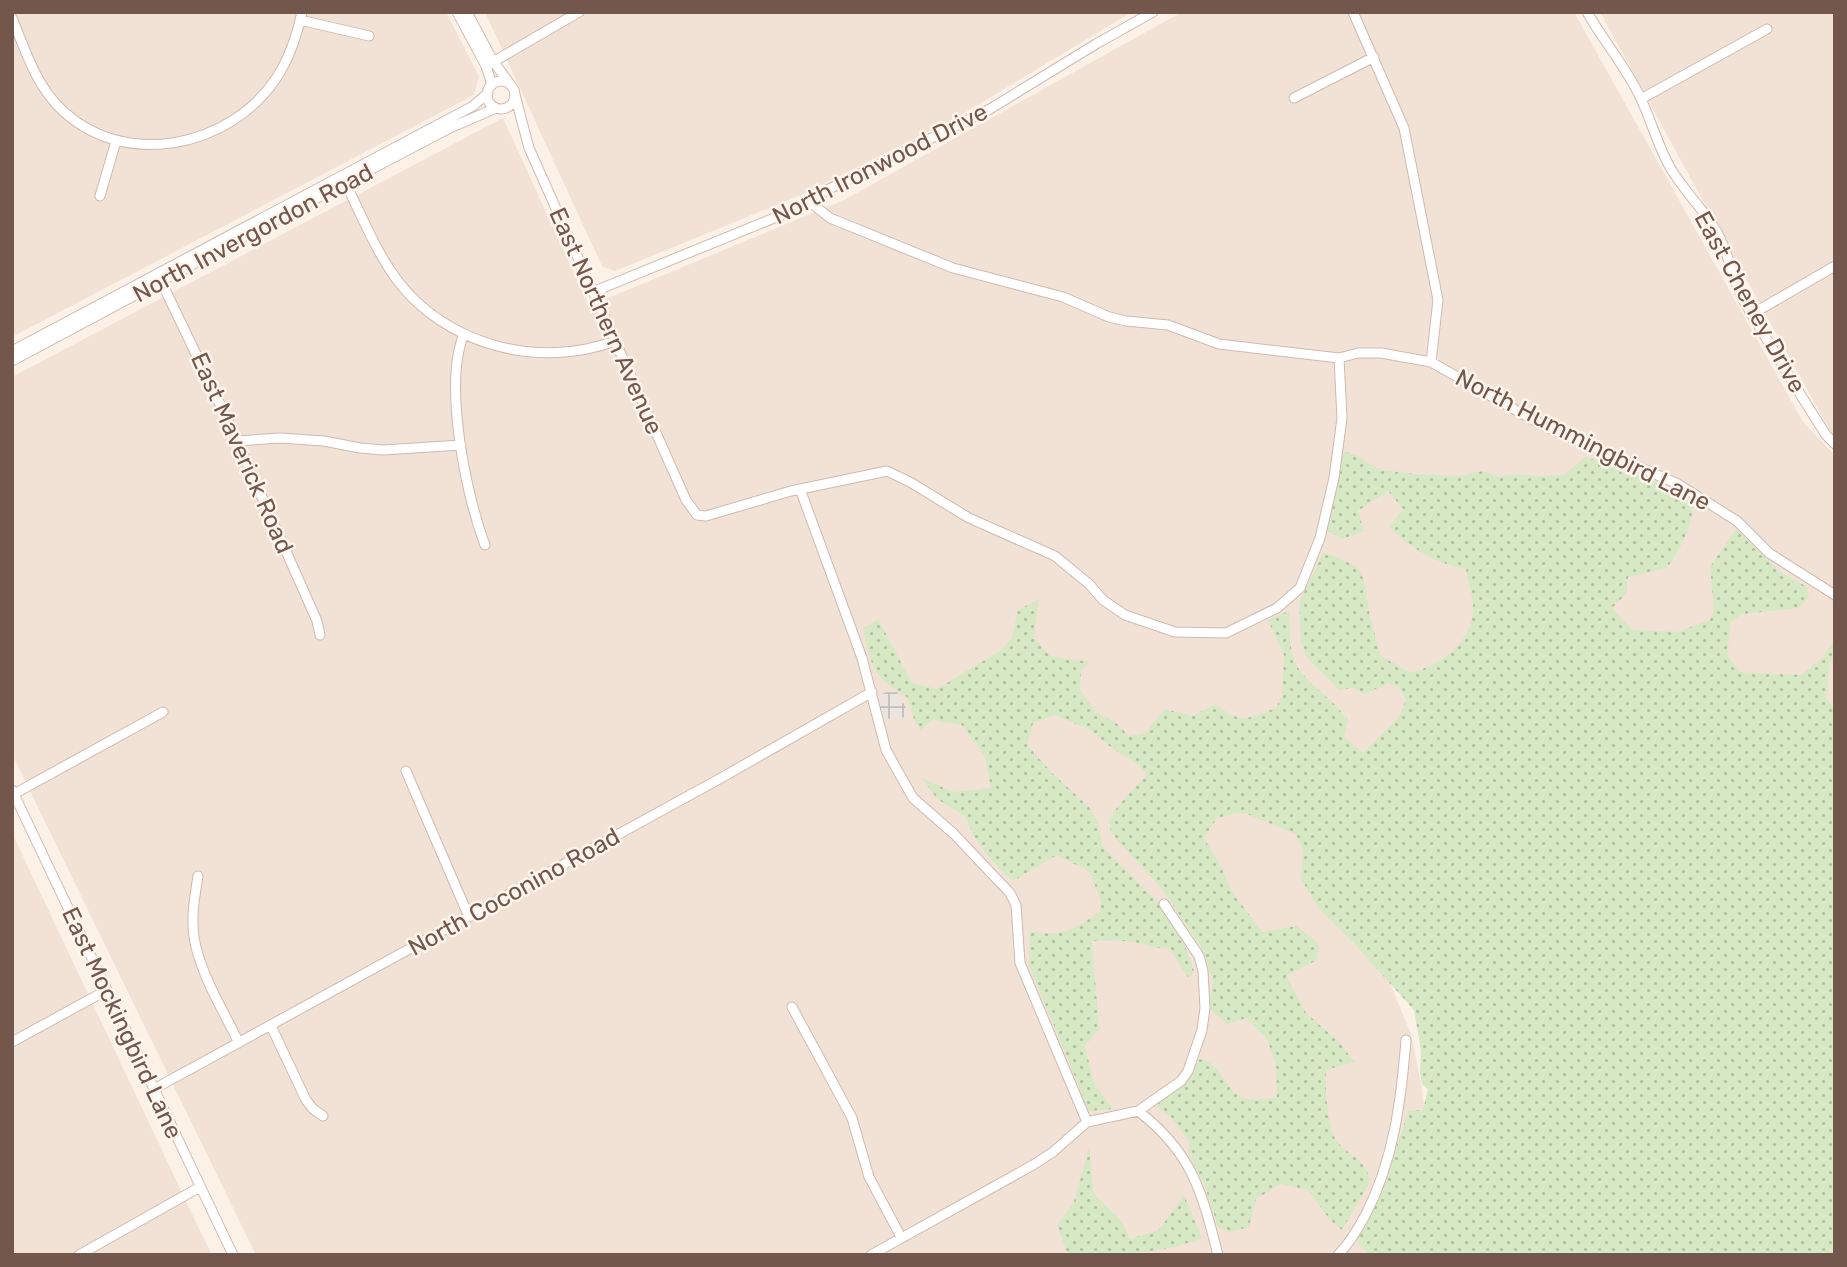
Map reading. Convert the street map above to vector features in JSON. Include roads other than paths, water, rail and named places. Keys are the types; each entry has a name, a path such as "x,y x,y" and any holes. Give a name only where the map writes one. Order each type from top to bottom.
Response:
{"street":[{"path":"457,12 489,63 513,90 513,104 500,108 489,102 489,63 467,12"},
{"path":"489,63 579,12"},
{"name":"North Ironwood Drive","path":"595,291 811,203 827,190 990,109 1153,12"},
{"path":"1353,12 1404,128 1438,300 1431,362"},
{"name":"East Cheney Drive","path":"1587,12 1641,99 1663,154 1684,189 1706,215 1719,236 1736,285 1752,314 1826,435 1835,444"},
{"path":"12,18 37,76 60,108 82,124 116,141 144,145 175,144 211,133 246,111 276,79 286,60 301,16 369,36"},
{"path":"1641,99 1767,29"},
{"path":"1294,98 1374,57"},
{"path":"490,89 500,81 513,90"},
{"name":"North Invergordon Road","path":"12,361 473,106 490,89"},
{"name":"East Northern Avenue","path":"513,90 530,148 693,511 697,515 706,516 800,489"},
{"name":"North Invergordon Road","path":"343,179 450,128 500,108"},
{"name":"East Northern Avenue","path":"500,108 515,116 524,128"},
{"path":"100,196 116,141"},
{"path":"343,179 382,258 400,283 432,313 464,334 503,348 528,353 577,352 615,341"},
{"path":"811,203 830,218 953,268 1063,297 1109,317 1168,325 1219,344 1339,358 1342,418 1334,478 1320,538 1300,588 1277,608 1226,633 1175,632 1125,615 1103,600 1089,584 1055,556 969,517 911,482 887,471 800,489 862,658 886,750 913,798 954,834 1010,893 1016,905 1020,963 1087,1122"},
{"path":"1752,314 1835,266"},
{"name":"North Invergordon Road","path":"12,351 160,278"},
{"name":"East Maverick Road","path":"160,278 237,441 317,621 320,635"},
{"path":"464,334 456,366 460,445 485,545"},
{"name":"North Hummingbird Lane","path":"1339,358 1381,353 1431,362 1542,425 1678,484 1737,522 1769,553 1835,595"},
{"path":"237,441 280,438 383,450 460,445"},
{"name":"North Coconino Road","path":"154,1089 872,692"},
{"path":"13,792 163,712"},
{"path":"406,771 469,917"},
{"name":"East Mockingbird Lane","path":"13,792 233,1255"},
{"path":"198,876 192,908 195,946 239,1043"},
{"path":"871,1255 1033,1165 1053,1152 1087,1122 1138,1111 1185,1077 1202,1030 1205,1009 1204,979 1199,956 1164,904"},
{"path":"12,1042 107,990"},
{"path":"792,1007 852,1118 869,1177 901,1237"},
{"path":"271,1026 306,1100 323,1116"},
{"path":"1338,1255 1350,1241 1377,1192 1391,1152 1403,1087 1406,1040"},
{"path":"1138,1111 1178,1147 1203,1201 1219,1255"},
{"path":"86,1253 200,1187"}]}
